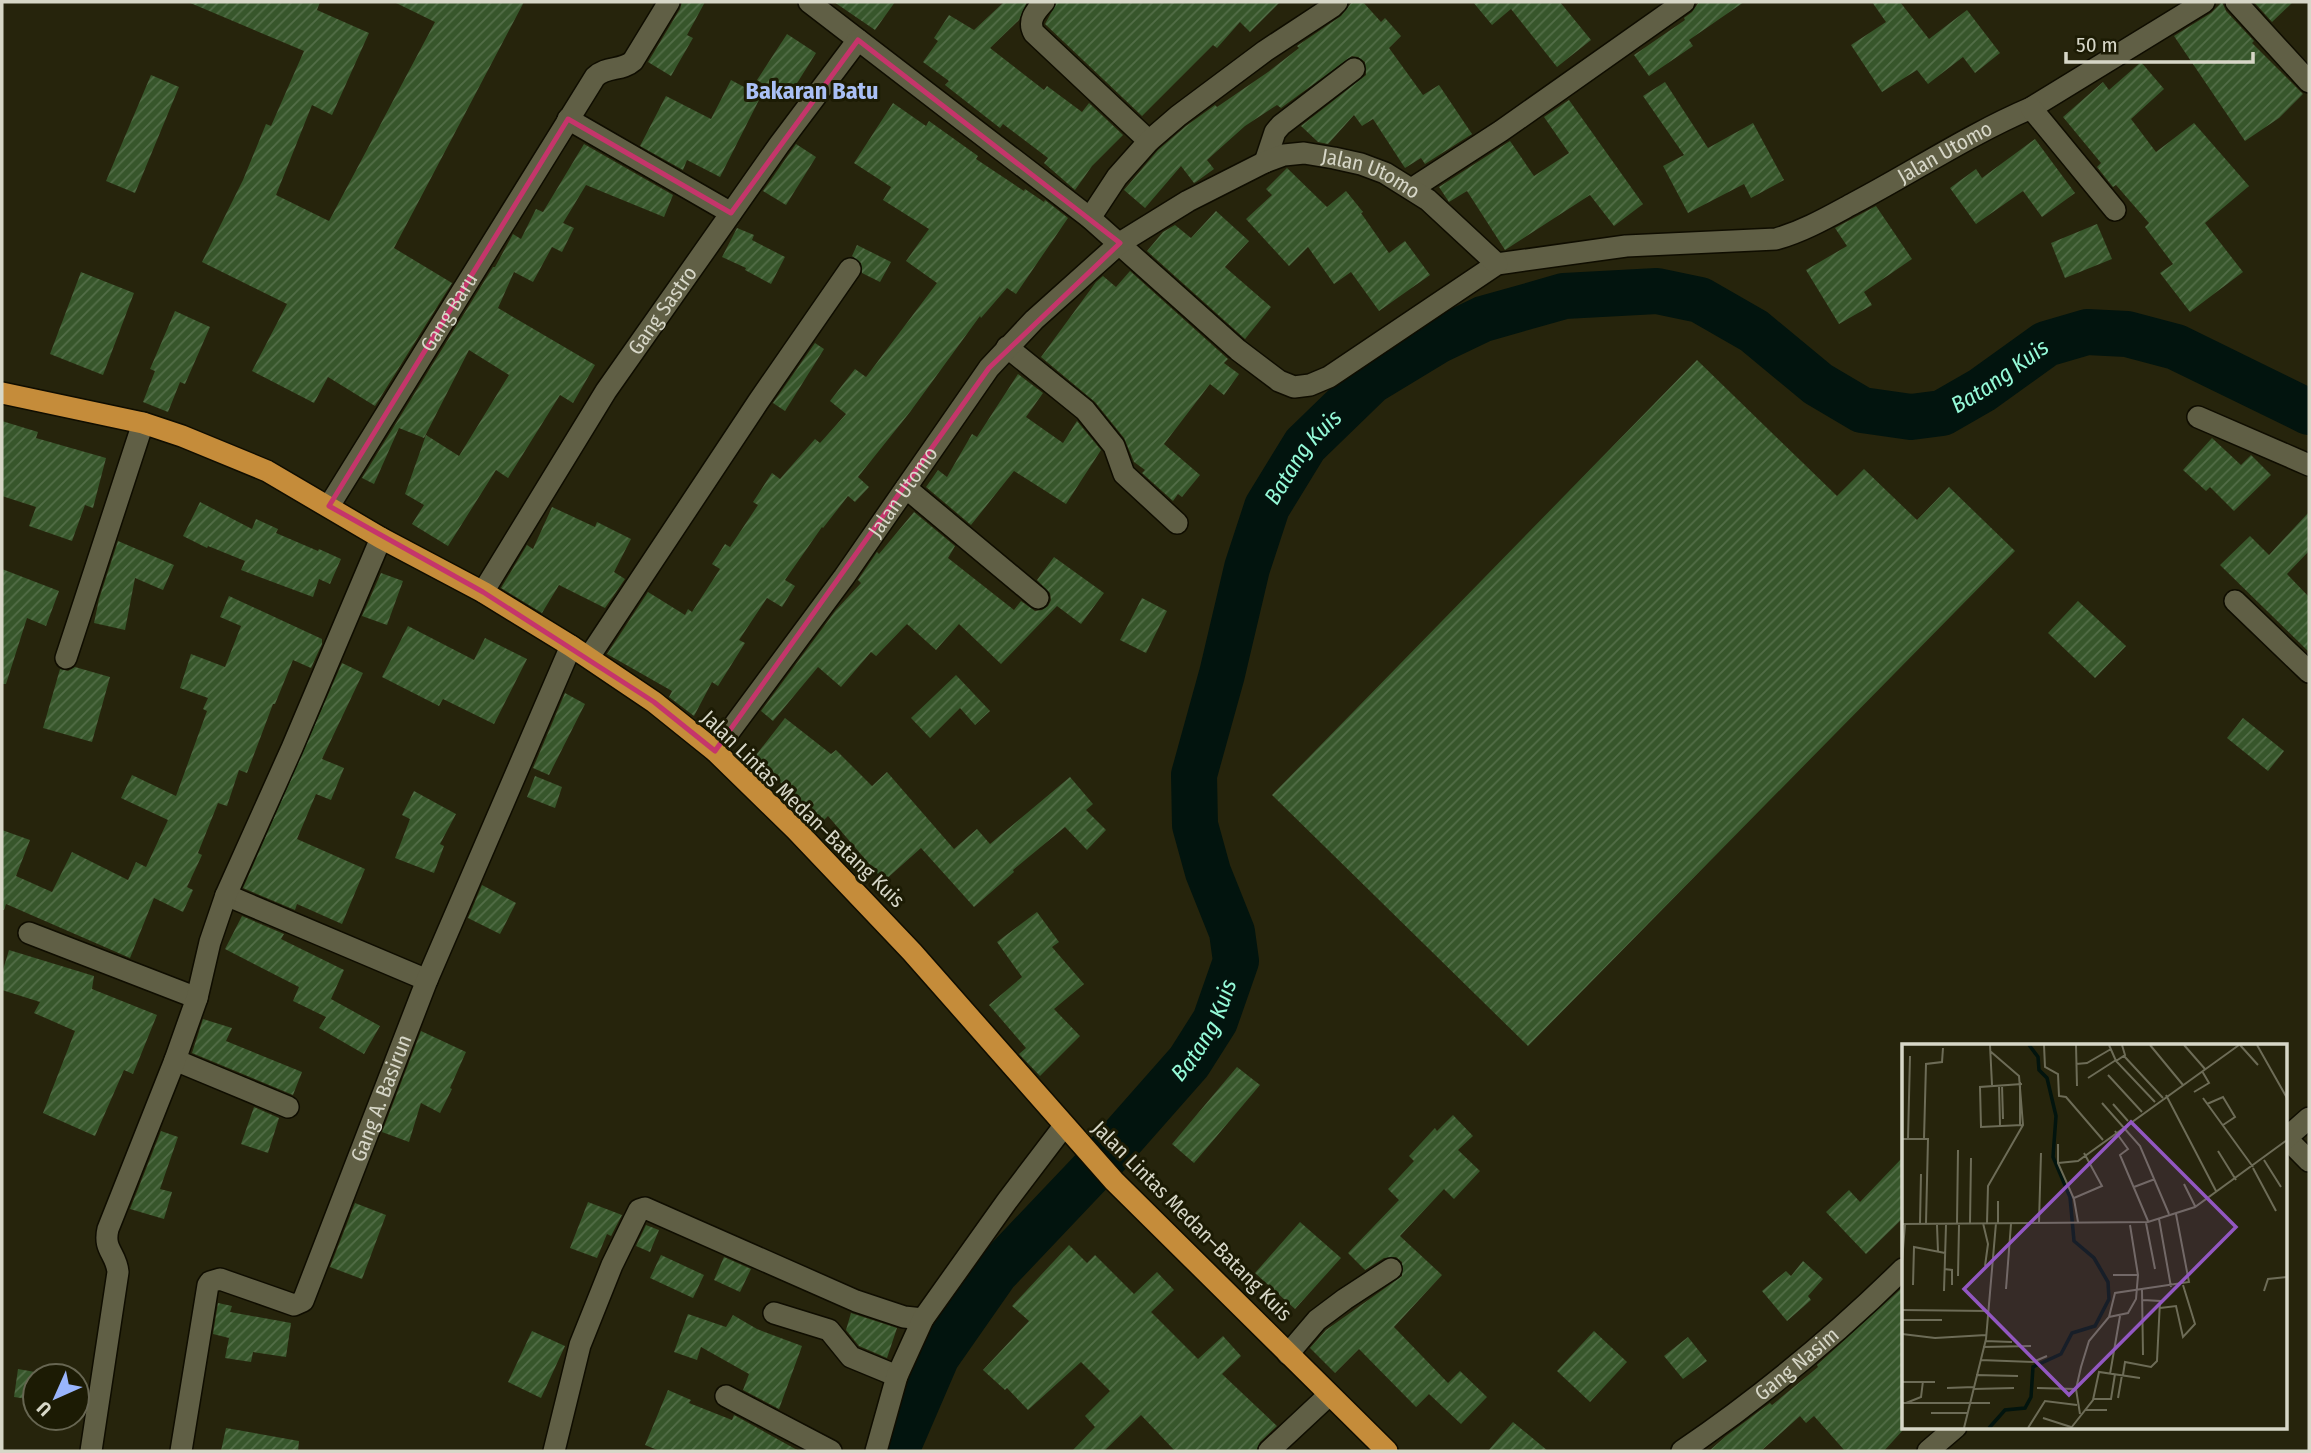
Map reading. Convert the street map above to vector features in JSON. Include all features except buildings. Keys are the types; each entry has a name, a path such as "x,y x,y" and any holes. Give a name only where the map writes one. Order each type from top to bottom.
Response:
{"highway":[{"name":"Jalan Lintas Medan–Batang Kuis","path":"2,393 143,423 267,471 381,538 483,592 580,651 654,702 715,751 796,830 886,923 1114,1181 1387,1451"}],"street":[{"name":"Gang Baru","path":"328,506 568,119 601,71 628,66 633,61 669,2"},
{"path":"809,2 1090,218 1238,350 1279,381 1294,387 1310,385 1329,377 1497,264"},
{"path":"1044,2 1032,19 1032,29 1038,38 1149,141"},
{"path":"1090,218 1117,177 1149,141 1254,59 1332,8 1337,2"},
{"path":"1413,188 1501,131 1684,2"},
{"name":"Jalan Utomo","path":"715,751 844,576 989,368 1007,347 1120,243 1188,201 1265,162 1284,155 1304,153 1361,164 1385,173 1413,188 1497,264 1626,246 1776,239 1799,233 1918,169 2001,120 2031,108 2204,2"},
{"path":"2236,2 2309,82"},
{"name":"Gang Sastro","path":"483,592 606,391 731,213 858,40"},
{"path":"1265,162 1275,132 1281,125 1354,69"},
{"path":"2031,108 2115,210"},
{"path":"568,119 731,213"},
{"name":"Gang A. Basirun","path":"181,1451 204,1298 210,1282 220,1279 294,1305 303,1301 427,980 580,651 850,270"},
{"path":"1007,347 1085,410 1114,446 1125,474 1177,523"},
{"path":"2198,417 2309,465"},
{"path":"66,658 143,423"},
{"path":"906,488 1038,598"},
{"path":"90,1451 118,1272 117,1263 106,1245 108,1229 197,998 210,942 226,894 292,748 381,538"},
{"path":"2235,601 2309,673"},
{"path":"226,894 427,980"},
{"path":"29,933 197,998"},
{"path":"175,1060 288,1107"},
{"path":"2286,1137 2309,1118"},
{"path":"876,1451 897,1376 923,1320 1064,1126"},
{"path":"2286,1139 2309,1161"},
{"path":"554,1451 580,1345 612,1265 639,1210 645,1208 856,1301 904,1317 923,1320"},
{"path":"1288,1354 1317,1320 1391,1269"},
{"name":"Gang Nasim","path":"1682,1451 1734,1416 1784,1377 1902,1270"},
{"path":"774,1313 829,1329 851,1357 897,1376"},
{"path":"1269,1451 1329,1395"},
{"path":"726,1396 831,1451"},
{"path":"1928,1451 1955,1428"}],"highlighted area":[{"path":"858,40 1120,243 989,368 715,751 654,702 483,592 329,506 568,119 731,213"}],"waterway":[{"name":"Batang Kuis","path":"896,1451 937,1356 995,1273 1107,1155 1189,1062 1215,1021 1236,961 1232,932 1208,872 1195,825 1194,775 1247,568 1267,507 1305,445 1371,381 1437,341 1483,319 1564,296 1657,291 1700,300 1754,331 1818,384 1862,410 1911,417 1942,413 1982,390 2046,344 2087,332 2127,334 2176,347 2309,412"}],"district":[{"name":"Bakaran Batu","path":"812,91"}]}
